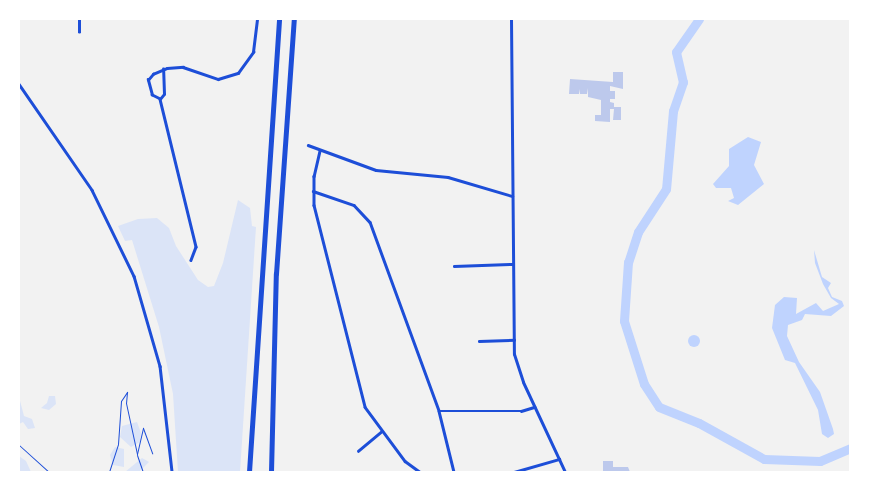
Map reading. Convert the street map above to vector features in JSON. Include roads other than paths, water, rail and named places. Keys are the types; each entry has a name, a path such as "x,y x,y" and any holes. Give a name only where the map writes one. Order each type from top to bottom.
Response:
{"highway":[{"path":"249,472 279,19"},
{"path":"271,472 276,274 294,19"}],"main road":[{"path":"511,19 512,264 514,340 517,365 534,407 566,472"}],"street":[{"path":"79,19 79,32"},
{"path":"160,99 153,96 148,80 153,74 163,69 183,67 218,79 234,76 245,65 253,52 257,19"},
{"path":"163,69 164,94 160,99 168,145 196,247 191,260"},
{"path":"19,84 92,190 134,276 160,366 172,472"},
{"path":"308,146 376,170 448,177 512,196"},
{"path":"320,151 313,191 363,403 381,432 408,464 420,472"},
{"path":"313,191 354,205 370,222 440,411 454,472"},
{"path":"454,266 512,264"},
{"path":"479,341 514,340"},
{"path":"440,411 521,411 534,407"},
{"path":"358,451 381,432"},
{"path":"514,472 559,459"}],"water":[{"path":"748,137 761,142 754,165 764,184 738,205 728,201 734,198 731,188 716,188 713,184 729,166 729,149"},
{"path":"814,250 822,277 831,283 828,288 832,297 842,301 844,306 831,316 805,314 802,320 788,325 787,336 799,362 820,392 834,434 828,438 822,434 818,410 795,363 785,360 772,328 775,305 784,297 797,298 796,314 816,303 823,311 839,304 831,298 823,284 815,263"},
{"path":"692,335 696,335 700,341 696,347 692,347 688,343 688,339"}],"waterway":[{"path":"699,19 676,52 683,82 673,111 666,189 638,232 628,262 624,321 644,384 659,407 699,423 764,459 820,461 850,448"}]}
